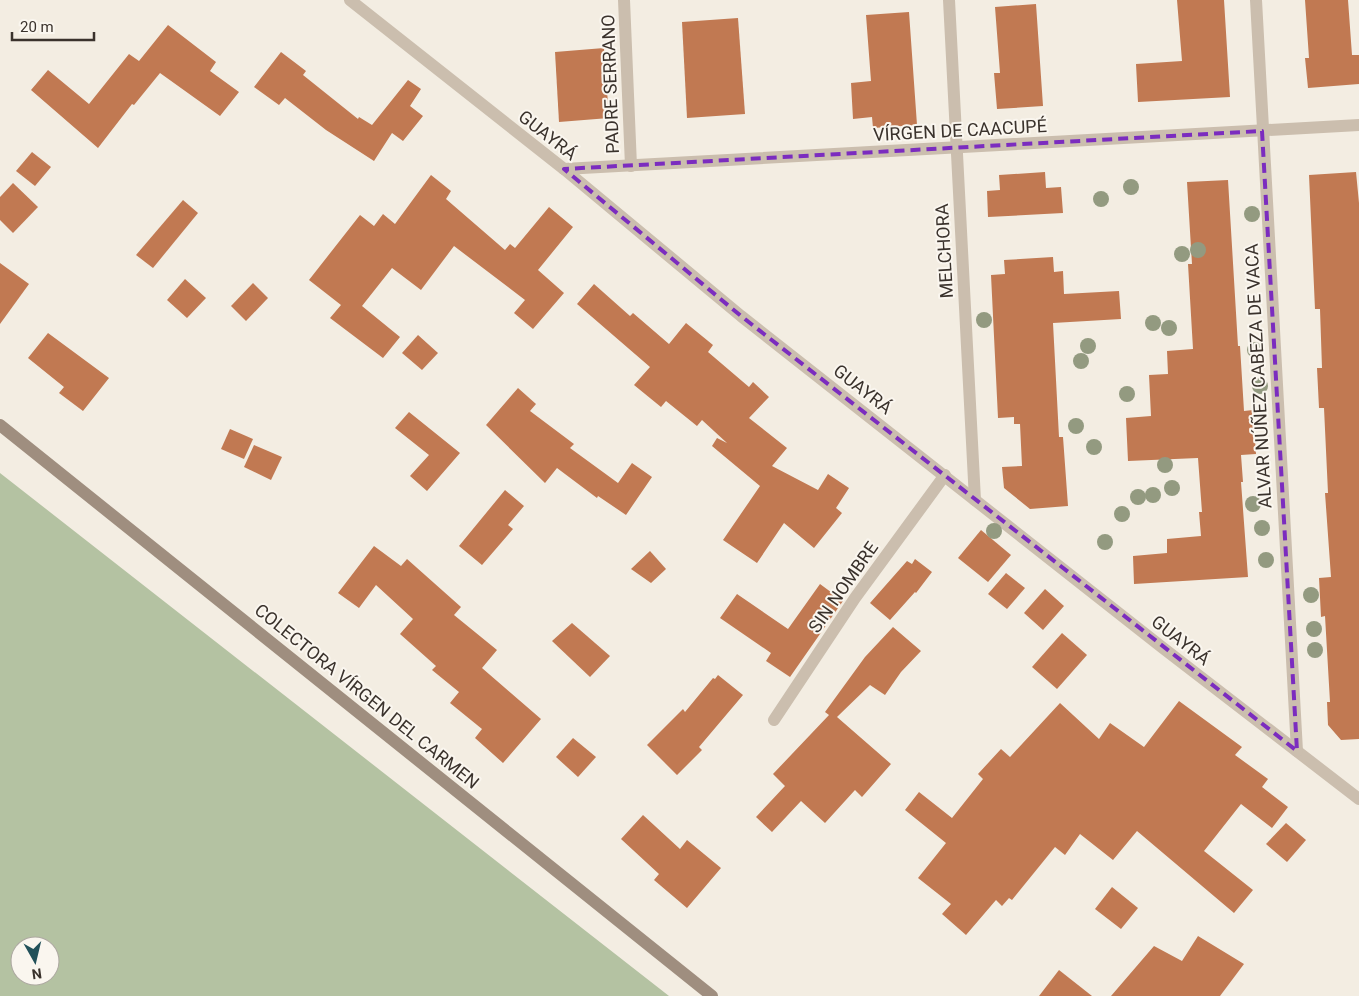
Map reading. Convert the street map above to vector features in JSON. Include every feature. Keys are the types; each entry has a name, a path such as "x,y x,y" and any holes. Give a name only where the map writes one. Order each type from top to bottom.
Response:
{"main road":[{"name":"COLECTORA VÍRGEN DEL CARMEN","path":"0,425 712,996"}],"street":[{"name":"GUAYRÁ","path":"350,0 564,169 741,316 1359,799"},
{"name":"PADRE SERRANO","path":"624,0 631,166"},
{"name":"MELCHORA","path":"949,0 975,500"},
{"name":"ALVAR NÚÑEZ CABEZA DE VACA","path":"1256,0 1297,751"},
{"name":"VÍRGEN DE CAACUPÉ","path":"564,169 1359,125"},
{"name":"SIN NOMBRE","path":"774,720 855,598 945,476"}],"highlighted area":[{"path":"1262,131 1297,751 741,316 564,169"}],"green space":[{"path":"0,473 669,996 0,996"}],"building":[{"path":"1177,0 1224,0 1230,97 1138,102 1136,64 1182,61"},
{"path":"1305,0 1348,0 1352,55 1359,55 1359,84 1308,88 1305,58 1309,58"},
{"path":"1036,4 1043,106 997,109 994,73 1000,73 995,7"},
{"path":"909,12 917,125 873,128 872,117 853,119 851,83 871,81 866,15"},
{"path":"738,18 745,114 687,118 682,22"},
{"path":"168,25 216,62 210,71 239,92 220,116 160,73 134,105 132,104 98,148 31,90 48,70 89,104 129,54 139,61"},
{"path":"604,48 609,118 559,122 555,52"},
{"path":"281,52 306,71 303,75 358,119 359,117 372,125 408,80 421,89 410,106 423,116 403,141 392,133 374,161 326,130 285,98 279,105 254,87"},
{"path":"32,152 51,167 35,186 16,171"},
{"path":"1045,172 1046,188 1061,187 1063,213 988,217 987,191 1000,190 999,175"},
{"path":"1356,172 1359,203 1359,739 1341,740 1328,725 1327,702 1330,702 1325,616 1321,617 1319,578 1331,577 1325,493 1328,493 1324,408 1319,408 1317,368 1322,368 1320,309 1315,309 1309,175"},
{"path":"431,175 451,191 446,199 505,250 510,244 515,248 549,207 573,227 538,270 564,293 533,329 514,313 525,300 454,246 421,290 392,268 362,306 400,337 383,358 330,318 341,305 309,280 360,215 374,226 383,214 395,224"},
{"path":"1228,180 1244,411 1253,410 1256,454 1241,455 1243,482 1241,482 1248,577 1134,584 1133,556 1167,553 1167,539 1201,536 1199,512 1202,512 1198,458 1128,461 1126,418 1151,416 1149,375 1168,374 1167,351 1193,349 1188,264 1192,264 1187,182"},
{"path":"13,183 38,207 13,233 0,220 0,197"},
{"path":"183,200 198,213 153,268 136,255"},
{"path":"1053,257 1054,272 1063,271 1064,294 1119,291 1121,319 1053,323 1059,437 1063,437 1068,506 1030,509 1004,488 1002,467 1022,466 1020,424 1014,424 1014,417 998,418 991,275 1005,274 1004,260"},
{"path":"0,263 29,284 0,324"},
{"path":"185,279 206,298 187,318 167,300"},
{"path":"253,283 268,298 246,321 231,306"},
{"path":"594,284 630,316 633,313 669,344 686,323 713,345 708,352 749,387 753,382 769,397 749,418 787,448 772,466 818,490 828,474 849,488 836,508 842,513 814,548 784,523 757,563 723,540 760,486 712,446 717,438 727,443 702,420 697,426 666,401 661,407 634,385 650,367 577,304"},
{"path":"48,333 109,378 83,411 59,393 64,387 28,358"},
{"path":"418,335 438,353 422,370 402,353"},
{"path":"518,388 536,404 530,411 574,444 570,448 618,483 632,463 652,477 626,515 598,496 597,498 557,468 545,483 486,425"},
{"path":"409,412 460,453 427,491 410,476 429,455 395,428"},
{"path":"230,429 253,439 244,459 221,449"},
{"path":"254,445 282,457 271,480 244,467"},
{"path":"505,490 524,506 508,525 513,529 482,565 459,546"},
{"path":"981,530 1011,555 988,582 958,558"},
{"path":"374,546 401,566 407,559 461,607 454,615 497,650 482,668 541,719 503,763 475,738 482,729 450,703 459,692 432,670 436,666 400,634 413,619 376,585 359,608 338,593"},
{"path":"650,551 666,569 651,583 631,569"},
{"path":"915,559 932,572 916,593 890,620 870,603 907,561 912,564"},
{"path":"1006,573 1025,588 1007,609 988,594"},
{"path":"820,584 843,601 790,677 766,661 771,653 720,618 737,594 788,629"},
{"path":"1045,589 1064,606 1043,630 1024,613"},
{"path":"572,623 610,656 590,677 552,641"},
{"path":"893,627 921,651 901,672 885,695 870,685 837,717 891,764 862,797 855,790 825,823 801,801 772,832 756,817 785,786 773,774 829,715 825,712 865,657"},
{"path":"1062,633 1087,655 1057,689 1032,667"},
{"path":"718,675 743,695 699,747 702,750 677,775 647,745 683,709 685,712 713,678 715,679"},
{"path":"1179,701 1242,747 1235,755 1268,779 1262,787 1288,807 1272,828 1241,804 1204,851 1253,890 1234,913 1137,831 1113,860 1080,834 1065,855 1055,847 1012,900 1009,898 1002,906 996,900 966,935 942,914 951,904 918,878 946,843 905,810 919,792 952,818 983,779 978,774 1001,749 1010,757 1060,703 1099,739 1110,723 1144,747"},
{"path":"573,738 596,757 578,777 556,757"},
{"path":"643,815 680,849 687,840 721,868 687,908 654,880 659,874 621,839"},
{"path":"1286,823 1306,840 1287,862 1266,844"},
{"path":"1112,887 1138,908 1121,929 1095,909"},
{"path":"1198,936 1244,964 1220,996 1111,996 1154,946 1182,961"},
{"path":"1059,970 1092,996 1039,996"}]}
